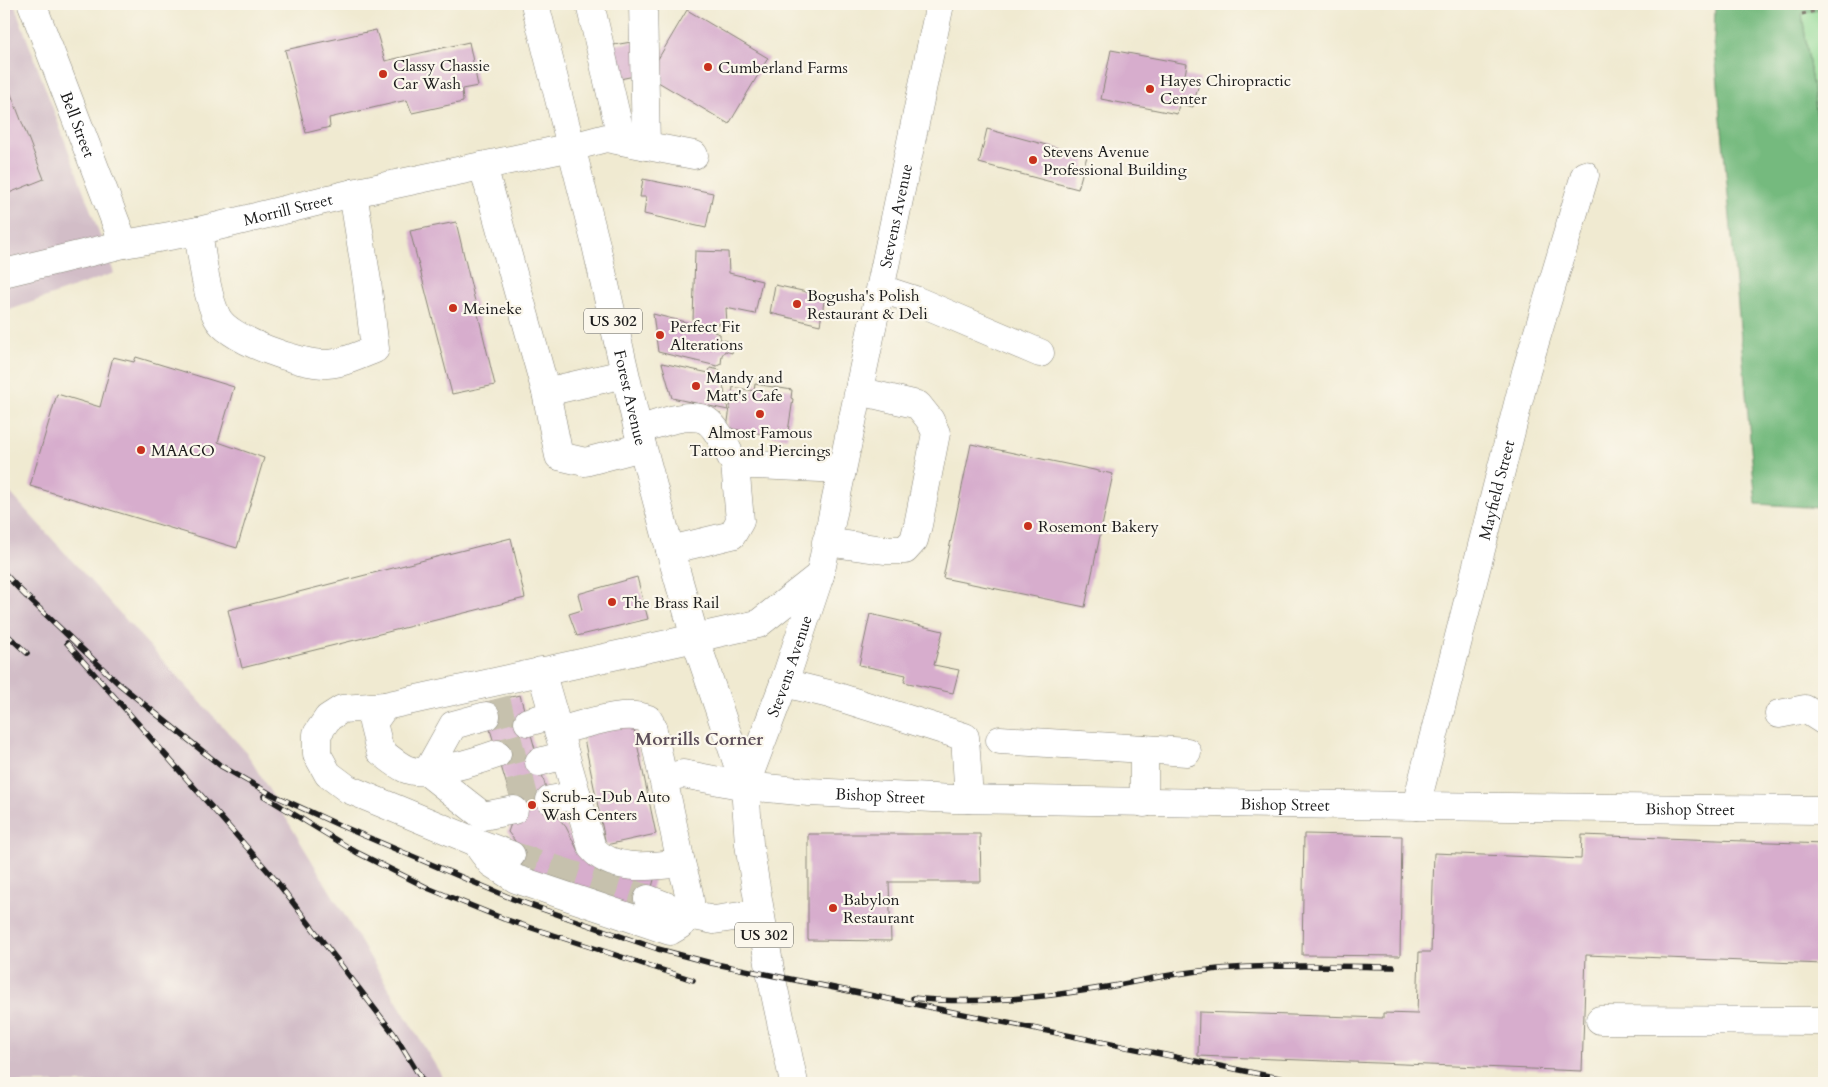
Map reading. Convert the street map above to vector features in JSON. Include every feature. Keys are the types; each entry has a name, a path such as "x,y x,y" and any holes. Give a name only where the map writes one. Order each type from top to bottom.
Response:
{"main road":[{"name":"Bell Street","path":"32,4 124,244"},
{"name":"Forest Avenue","path":"535,4 572,147 640,438 695,638 744,786"},
{"path":"590,4 634,144"},
{"path":"634,144 643,4"},
{"name":"Stevens Avenue","path":"744,786 784,683 820,575 940,4"},
{"name":"Morrill Street","path":"4,273 124,244 198,231 353,193 572,147 606,138 694,155"},
{"path":"483,166 546,392 559,456 585,462 691,417 707,421 718,434 735,464 740,521 732,535 670,550"},
{"name":"Mayfield Street","path":"1416,806 1526,372 1584,175"},
{"path":"198,231 210,296 217,318 232,333 276,353 303,361 327,364 375,349 368,280 353,193"},
{"path":"881,289 915,300 1040,353"},
{"path":"546,392 624,374"},
{"path":"826,542 884,550 905,550 914,540 918,526 936,432 930,420 918,405 859,392"},
{"path":"735,464 842,469"},
{"name":"Stevens Avenue","path":"511,855 348,789 328,774 316,754 317,734 328,718 342,709 385,706 758,624 820,575"},
{"path":"541,671 550,749 592,848 599,856 641,867 682,863"},
{"path":"784,683 829,694 965,736 969,799"},
{"path":"385,706 373,723 380,751 406,770 435,778 483,816 500,763"},
{"path":"1780,714 1804,710 1824,721"},
{"path":"476,842 491,863 516,879 670,931 678,927 689,914 690,902 682,863 652,726 648,719 626,714 550,749"},
{"path":"435,778 441,746 453,724 500,763"},
{"path":"1000,740 1187,752"},
{"path":"1144,749 1144,803"},
{"path":"435,778 475,762 500,763"},
{"name":"Bishop Street","path":"663,778 683,774 744,786 824,793 969,799 1144,803 1824,810"},
{"name":"US 302","path":"744,786 749,844 760,913 794,1083"},
{"path":"648,899 689,914 714,920 760,913"},
{"path":"1600,1020 1824,1021"}],"path":[{"path":"1802,14 1824,9"}],"shaded area":[{"path":"4,4 14,4 114,273 4,312"},
{"path":"4,486 246,752 446,1083 4,1083"}],"green space":[{"path":"1715,4 1824,4 1824,8 1802,14 1824,166 1824,508 1756,504 1714,41"},
{"path":"1824,8 1824,166 1802,14"}],"building":[{"name":"Cumberland Farms","path":"687,10 768,58 729,124 648,76"},
{"name":"Classy Chassie Car Wash","path":"376,30 385,61 469,42 478,86 462,89 463,102 412,113 407,100 329,118 330,127 306,133 285,50"},
{"path":"637,41 644,74 615,80 608,46"},
{"name":"Hayes Chiropractic Center","path":"1111,50 1187,64 1185,75 1200,79 1193,107 1179,104 1177,114 1101,99"},
{"path":"4,76 44,179 4,195"},
{"name":"Stevens Avenue Professional Building","path":"987,129 1087,156 1078,189 979,163"},
{"path":"643,179 713,193 706,228 644,214 646,197 640,197"},
{"name":"Meineke","path":"456,222 495,385 452,394 410,231"},
{"path":"695,251 728,252 729,273 762,281 755,314 726,308 727,324 715,324 714,332 720,334 720,339 734,343 732,353 725,351 722,355 721,364 717,366 658,352 653,314 697,325 693,321"},
{"name":"Bogusha's Polish Restaurant & Deli","path":"775,285 825,296 820,325 770,313"},
{"name":"MAACO","path":"113,357 134,362 136,357 234,387 218,442 264,458 237,548 30,486 57,394 100,407"},
{"name":"Mandy and Matt's Cafe","path":"662,363 709,373 710,368 720,370 728,410 672,398"},
{"name":"Almost Famous Tattoo and Piercings","path":"755,384 792,390 791,398 793,399 787,438 727,428 733,387 754,391"},
{"name":"Rosemont Bakery","path":"971,444 1113,474 1085,607 943,578"},
{"path":"511,538 525,598 242,668 228,610"},
{"name":"The Brass Rail","path":"637,577 648,619 577,636 569,614 582,610 578,594"},
{"path":"870,614 943,631 934,665 959,670 953,693 904,682 906,675 859,665"},
{"name":"Scrub-a-Dub Auto Wash Centers","path":"520,695 552,810 566,827 579,853 654,880 644,914 507,867 515,841 508,832 512,821 517,819 482,703"},
{"path":"633,724 656,834 606,845 583,734"},
{"path":"808,834 980,834 981,882 889,882 891,941 808,940"},
{"path":"1304,834 1402,836 1400,956 1302,955"},
{"path":"1582,835 1824,844 1824,964 1586,955 1582,1071 1198,1056 1199,1012 1383,1018 1383,1013 1417,1014 1419,952 1431,952 1434,853 1581,859"}],"tunnel":[{"path":"486,716 524,706"},
{"path":"497,754 534,744"},
{"path":"509,794 545,785"},
{"path":"511,855 648,899"}],"railway":[{"path":"4,573 26,596"},
{"path":"22,592 119,684 221,766 269,793 339,825 513,899 658,949 711,963 1304,1083"},
{"path":"4,632 27,653"},
{"path":"67,643 274,878 394,1034 424,1083"},
{"path":"264,796 356,852 430,889 504,919 693,980"},
{"path":"913,998 963,1001 1013,999 1064,994 1177,974 1231,968 1285,966 1393,967"}],"place":[{"name":"Cumberland Farms","path":"708,67"},
{"name":"Classy Chassie Car Wash","path":"383,74"},
{"name":"Hayes Chiropractic Center","path":"1150,89"},
{"name":"Stevens Avenue Professional Building","path":"1033,160"},
{"name":"Bogusha's Polish Restaurant & Deli","path":"797,304"},
{"name":"Meineke","path":"453,308"},
{"name":"Perfect Fit Alterations","path":"660,335"},
{"name":"Mandy and Matt's Cafe","path":"696,386"},
{"name":"Almost Famous Tattoo and Piercings","path":"760,414"},
{"name":"MAACO","path":"141,450"},
{"name":"Rosemont Bakery","path":"1028,526"},
{"name":"The Brass Rail","path":"612,602"},
{"name":"Scrub-a-Dub Auto Wash Centers","path":"532,805"},
{"name":"Babylon Restaurant","path":"833,908"}],"district":[{"name":"Morrills Corner","path":"699,739"}]}
